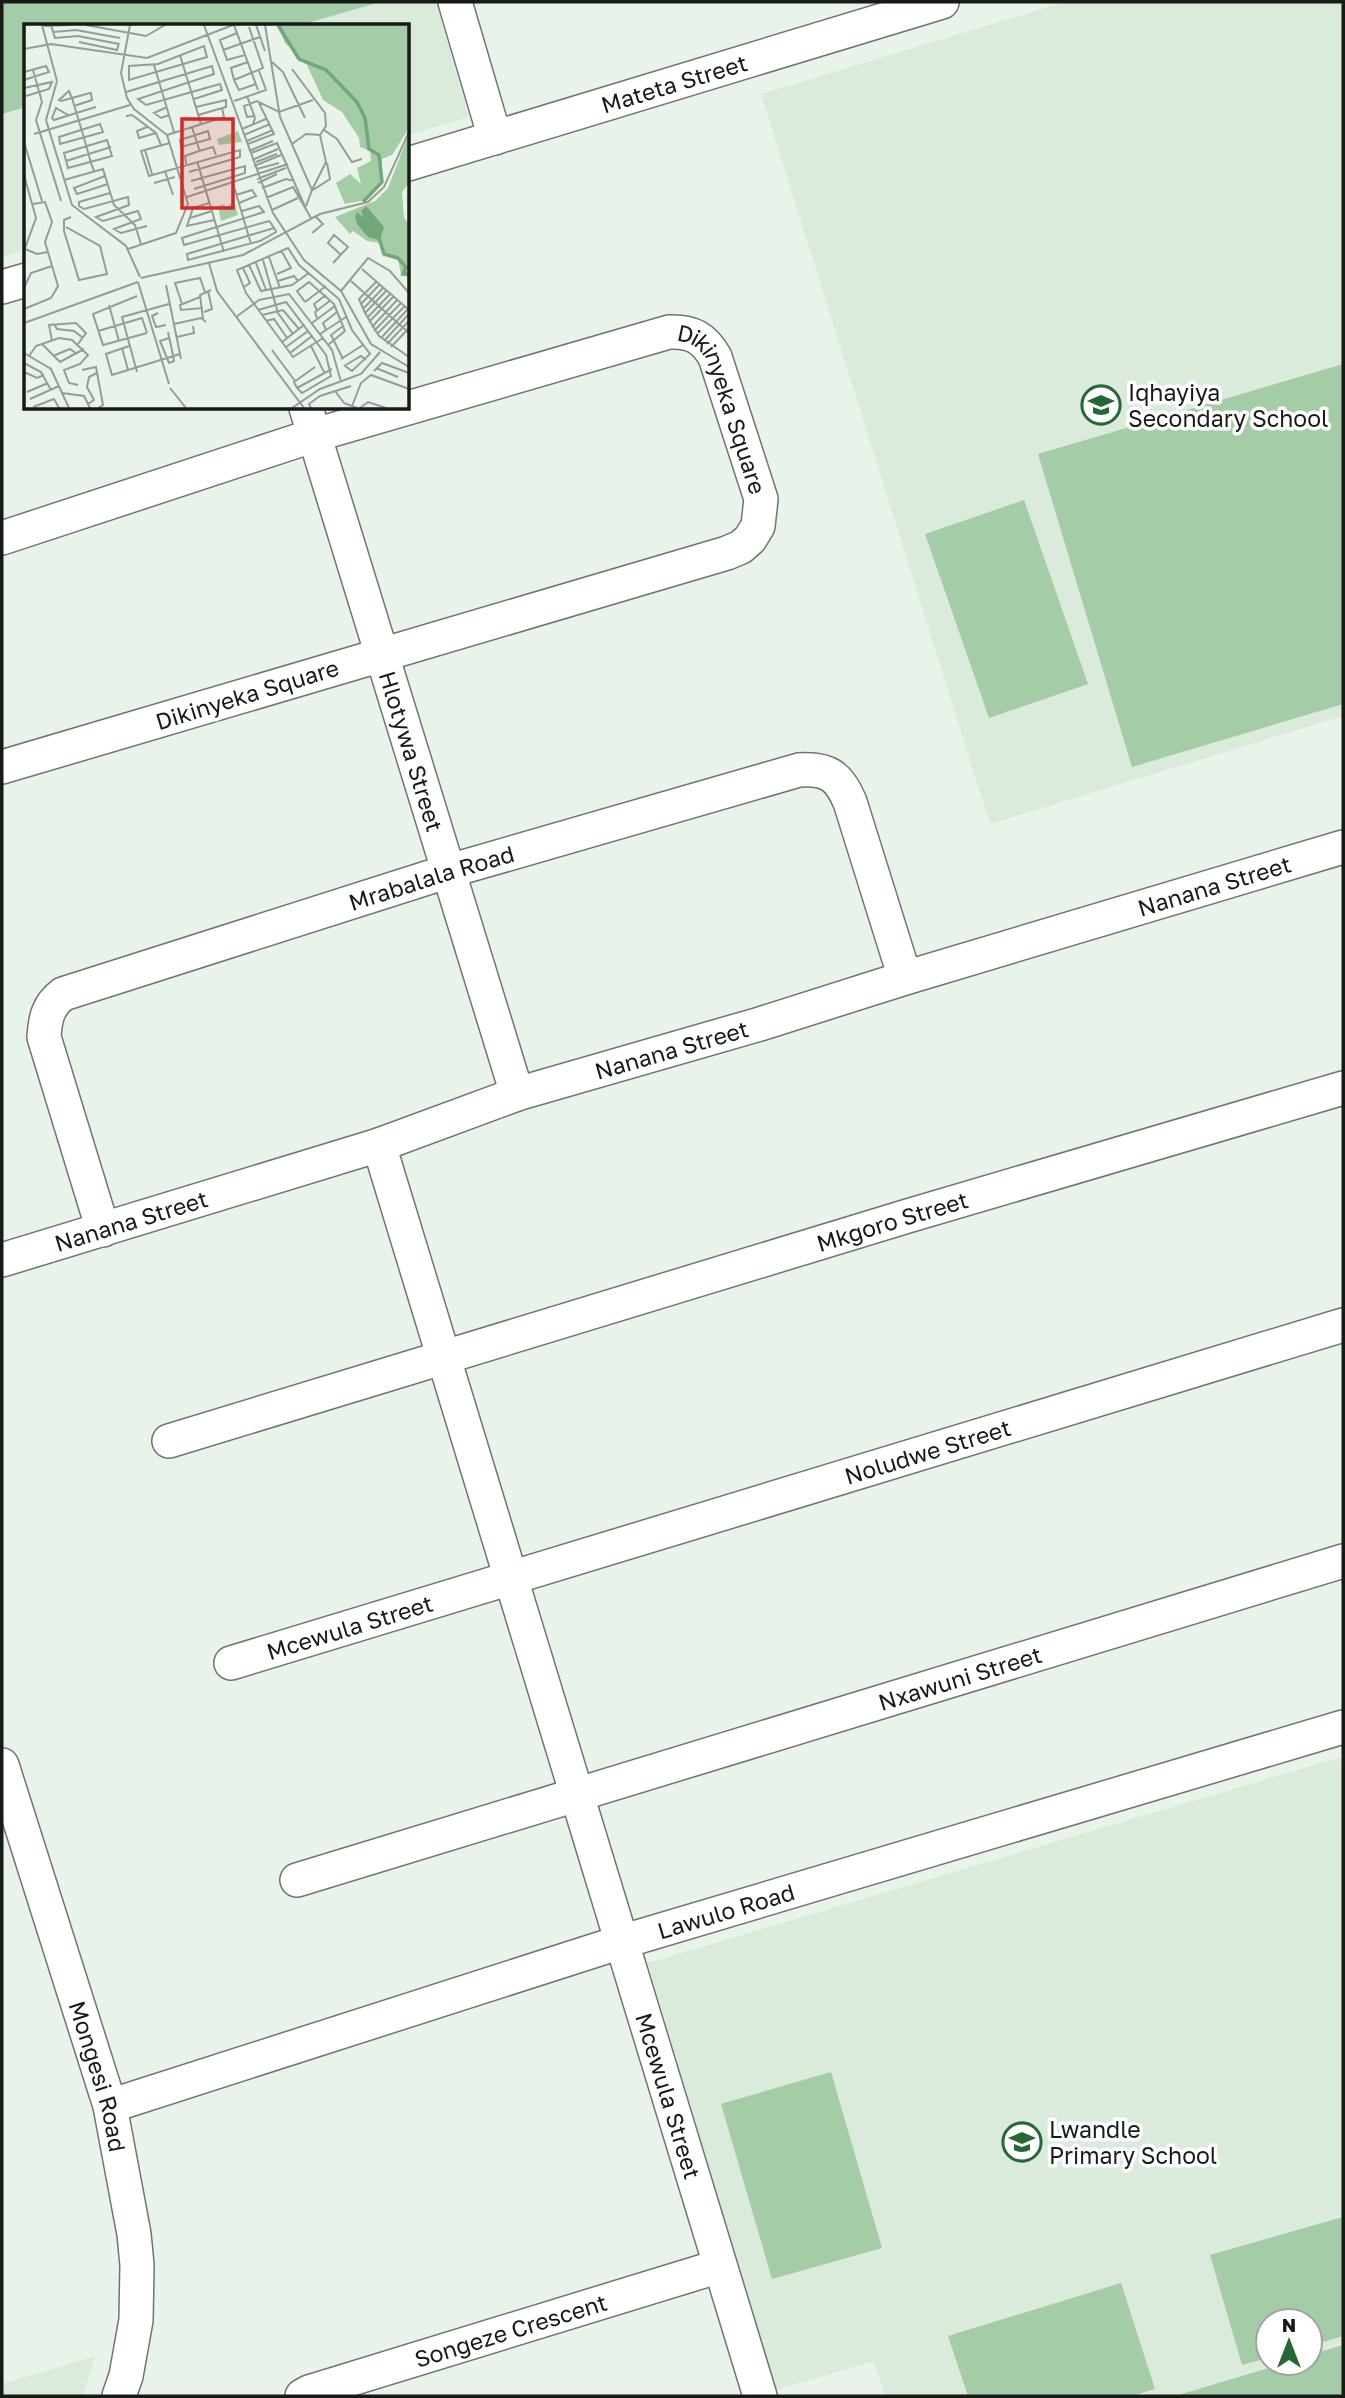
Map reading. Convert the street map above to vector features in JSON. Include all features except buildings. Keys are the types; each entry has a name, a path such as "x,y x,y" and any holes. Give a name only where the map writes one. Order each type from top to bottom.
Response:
{"street":[{"path":"454,2 495,138"},
{"name":"Mateta Street","path":"410,163 942,2"},
{"path":"2,287 24,281"},
{"name":"Dikinyeka Square","path":"2,767 727,553 741,547 758,526 761,499 715,358 708,345 695,335 684,331 669,332 410,396"},
{"name":"Dikinyeka Square","path":"2,538 311,421 355,410"},
{"name":"Hlotywa Street","path":"311,421 517,1094"},
{"name":"Mrabalala Road","path":"103,1230 44,1037 45,1018 59,997 450,871 799,770 817,769 842,783 850,802 905,978"},
{"name":"Nanana Street","path":"2,1261 379,1146 517,1094 760,1024 1343,847"},
{"name":"Mkgoro Street","path":"443,1357 897,1219 1343,1088"},
{"name":"Mcewula Street","path":"379,1146 760,2396"},
{"name":"Noludwe Street","path":"511,1579 1343,1325"},
{"path":"169,1441 443,1357"},
{"name":"Nxawuni Street","path":"577,1794 1343,1561"},
{"name":"Mcewula Street","path":"231,1663 511,1579"},
{"name":"Lawulo Road","path":"110,2106 832,1877 1343,1727"},
{"name":"Mongesi Road","path":"2,1765 110,2106 134,2234 137,2265 136,2320 126,2375 119,2396"},
{"path":"297,1880 577,1794"},
{"name":"Songeze Crescent","path":"302,2396 720,2266"}],"shaded area":[{"path":"2,2 436,2 469,117 410,134 410,24 24,24 24,250 2,257"},
{"name":"Iqhayiya Secondary School","path":"1065,2 1343,2 1343,716 990,824 761,94"},
{"name":"Lwandle Primary School","path":"1341,1757 1343,2396 885,2396 874,2361 775,2390 648,1963"},
{"path":"95,2356 83,2396 2,2396 2,2384"}],"green space":[{"path":"2,2 380,2 304,24 24,24 24,108 2,114"},
{"path":"1343,364 1343,704 1132,767 1038,454"},
{"path":"1024,500 1088,684 989,718 925,534"},
{"path":"831,2072 882,2248 772,2279 721,2104"},
{"path":"1343,2217 1343,2336 1324,2342 1324,2307 1254,2307 1254,2362 1242,2365 1210,2255"},
{"path":"1121,2283 1155,2389 1132,2396 968,2396 948,2336"},
{"path":"1343,2345 1343,2396 1175,2396 1254,2372 1254,2377 1324,2377 1324,2351"}],"place":[{"name":"Iqhayiya Secondary School","path":"1101,405"},
{"name":"Lwandle Primary School","path":"1022,2142"}]}
